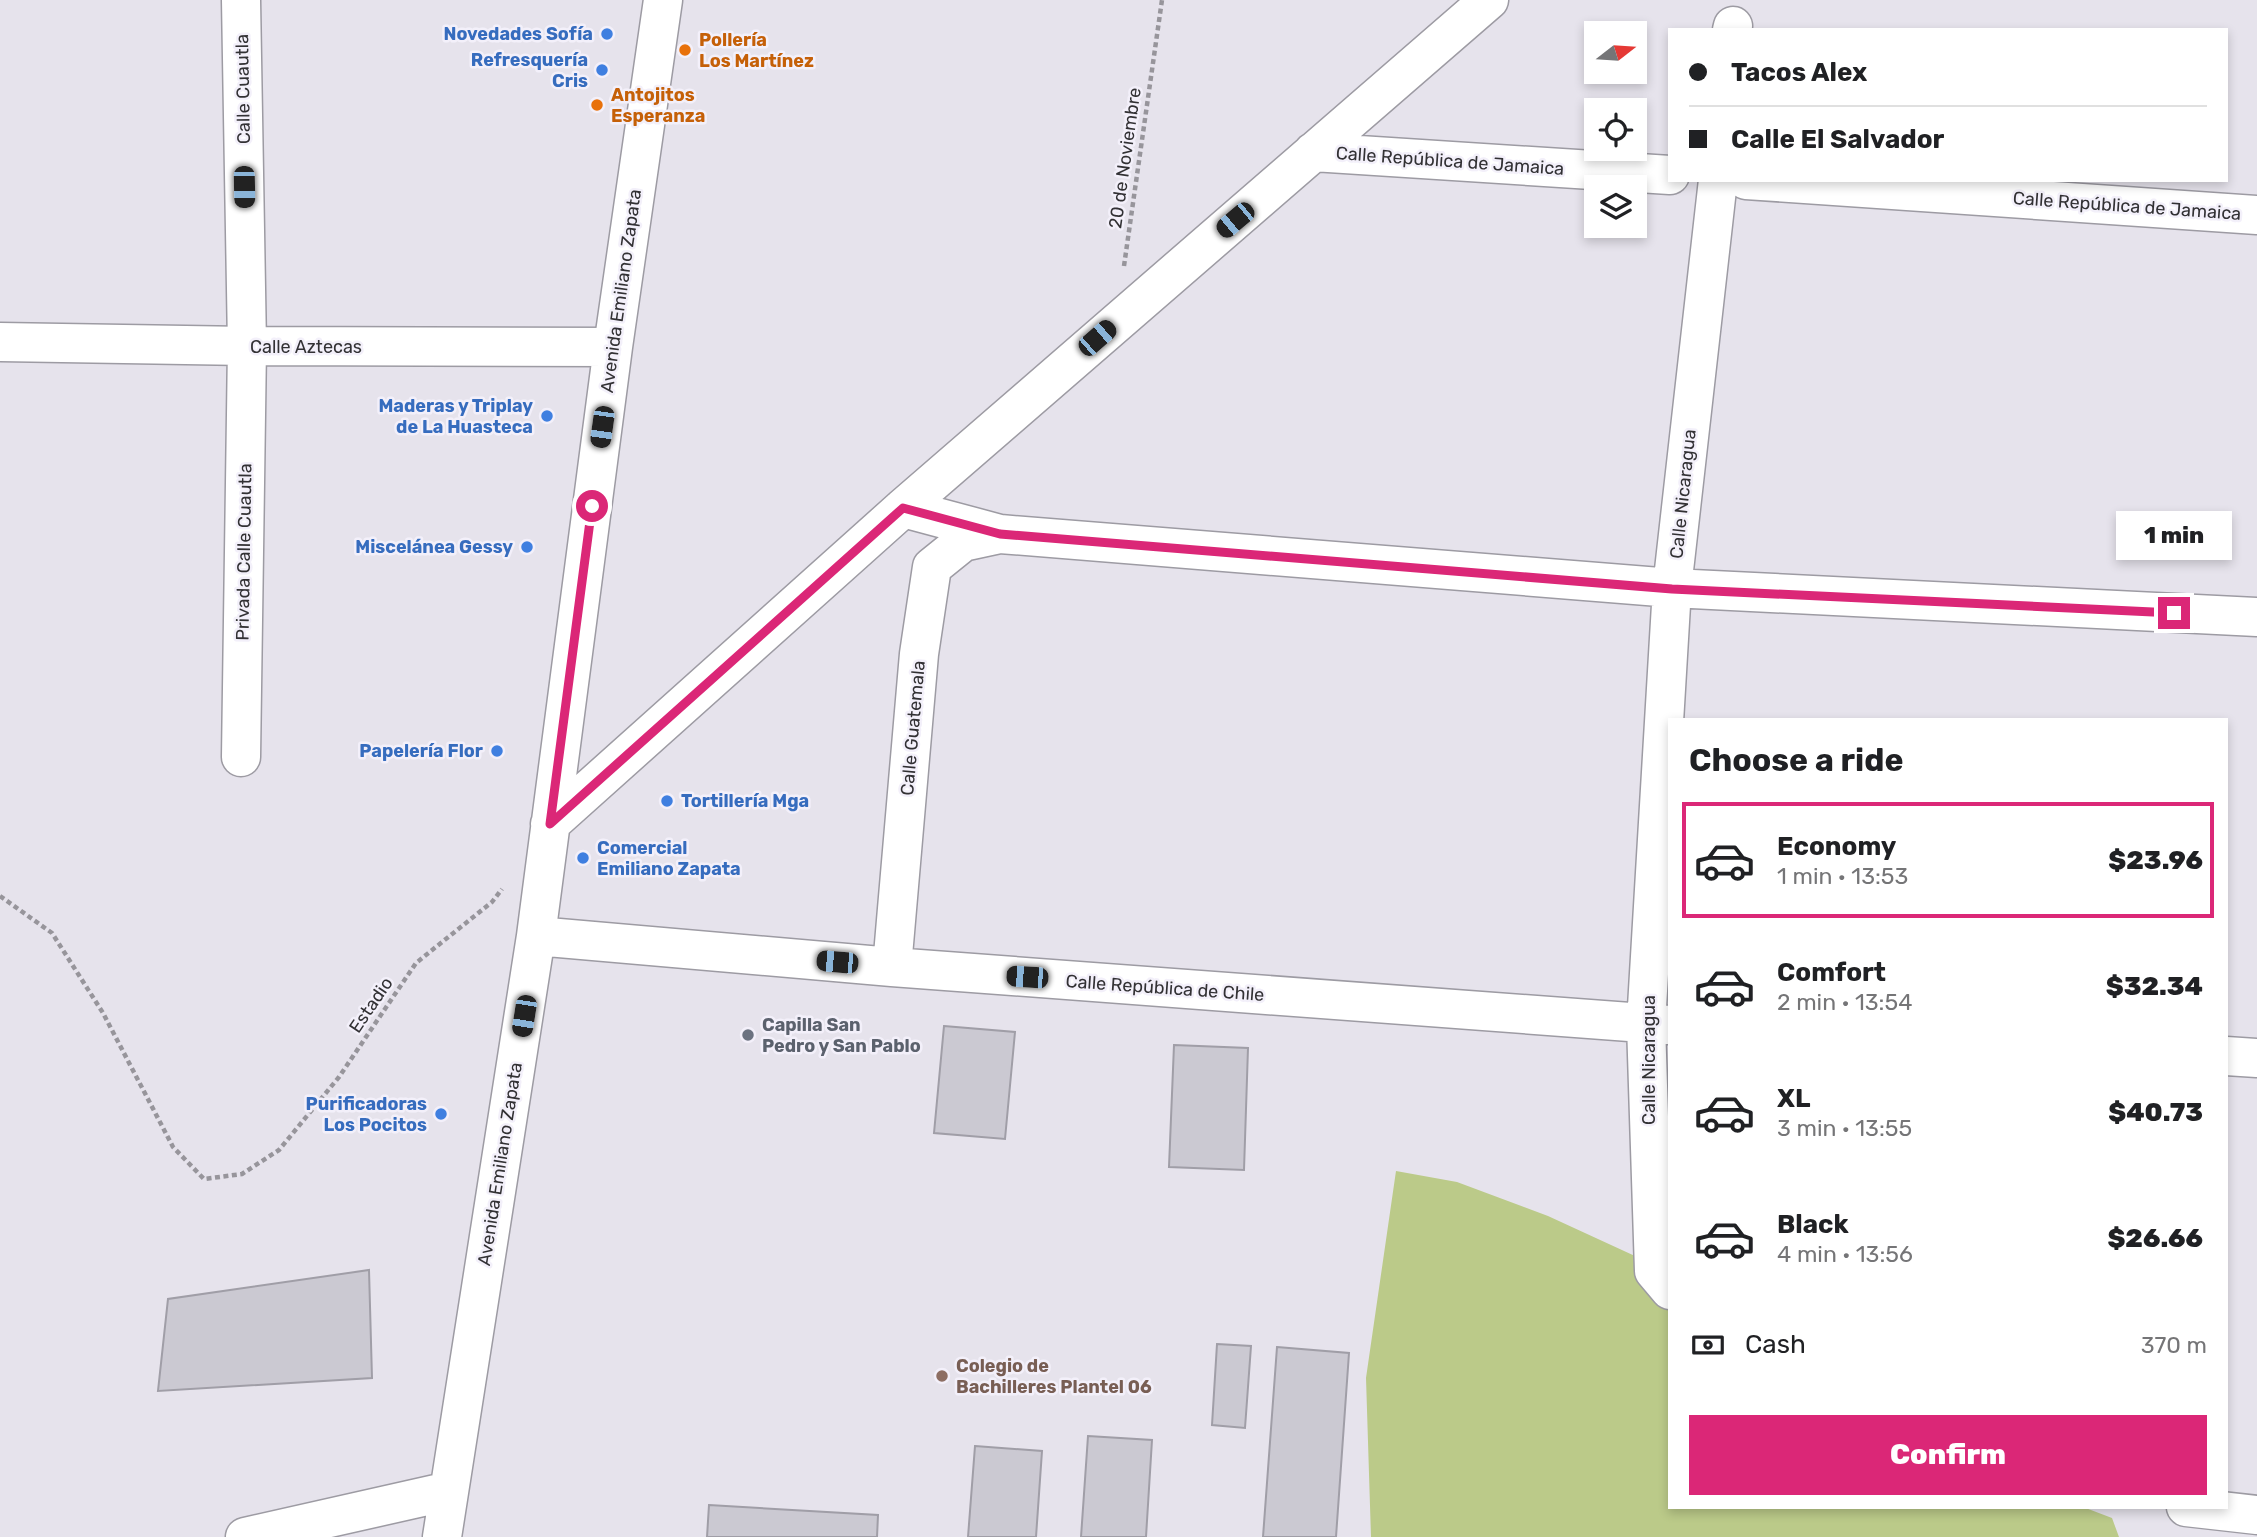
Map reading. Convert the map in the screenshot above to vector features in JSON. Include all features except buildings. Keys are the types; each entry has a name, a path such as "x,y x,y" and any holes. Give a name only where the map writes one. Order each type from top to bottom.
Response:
{"street":[{"name":"Calle Cuautla","path":"241,0 247,346"},
{"name":"Avenida Emiliano Zapata","path":"442,1537 536,936 613,347 663,0"},
{"path":"550,824 1116,321 1489,0"},
{"name":"Calle República de Jamaica","path":"1313,152 1668,175"},
{"name":"Calle Nicaragua","path":"1662,1280 1658,1025 1672,589 1718,182"},
{"name":"Calle República de Jamaica","path":"1775,182 2257,215"},
{"name":"Calle Aztecas","path":"0,342 613,347"},
{"name":"Privada Calle Cuautla","path":"241,757 247,346"},
{"path":"903,508 1000,534 1672,589 2257,617"},
{"name":"Calle Guatemala","path":"892,967 919,654 932,567 963,542 1000,534"},
{"name":"Calle República de Chile","path":"536,936 892,967 1658,1025"},
{"path":"2228,1056 2257,1058"},
{"path":"245,1537 449,1490"},
{"path":"2204,1509 2257,1515"}],"path":[{"name":"20 de Noviembre","path":"1116,321 1162,0"},
{"name":"Estadio","path":"0,896 52,933 103,1013 173,1147 204,1179 242,1174 279,1150 338,1077 416,963 492,902 509,880"}],"green space":[{"path":"1396,1171 1457,1182 1548,1216 1648,1262 1668,1279 1668,1509 2088,1509 2112,1518 2119,1537 1371,1537 1366,1378"}],"place":[{"name":"Novedades Sofía","path":"607,34"},
{"name":"Pollería Los Martínez","path":"685,50"},
{"name":"Refresquería Cris","path":"602,70"},
{"name":"Antojitos Esperanza","path":"597,105"},
{"name":"Maderas y Triplay de La Huasteca","path":"547,416"},
{"name":"Miscelánea Gessy","path":"527,547"},
{"name":"Papelería Flor","path":"497,751"},
{"name":"Tortillería Mga","path":"667,801"},
{"name":"Comercial Emiliano Zapata","path":"583,858"},
{"name":"Capilla San Pedro y San Pablo","path":"748,1035"},
{"name":"Purificadoras Los Pocitos","path":"441,1114"},
{"name":"Colegio de Bachilleres Plantel 06","path":"942,1376"}],"route":[{"path":"592,506 550,824 903,508 1000,534 1672,589 2174,613"}]}
